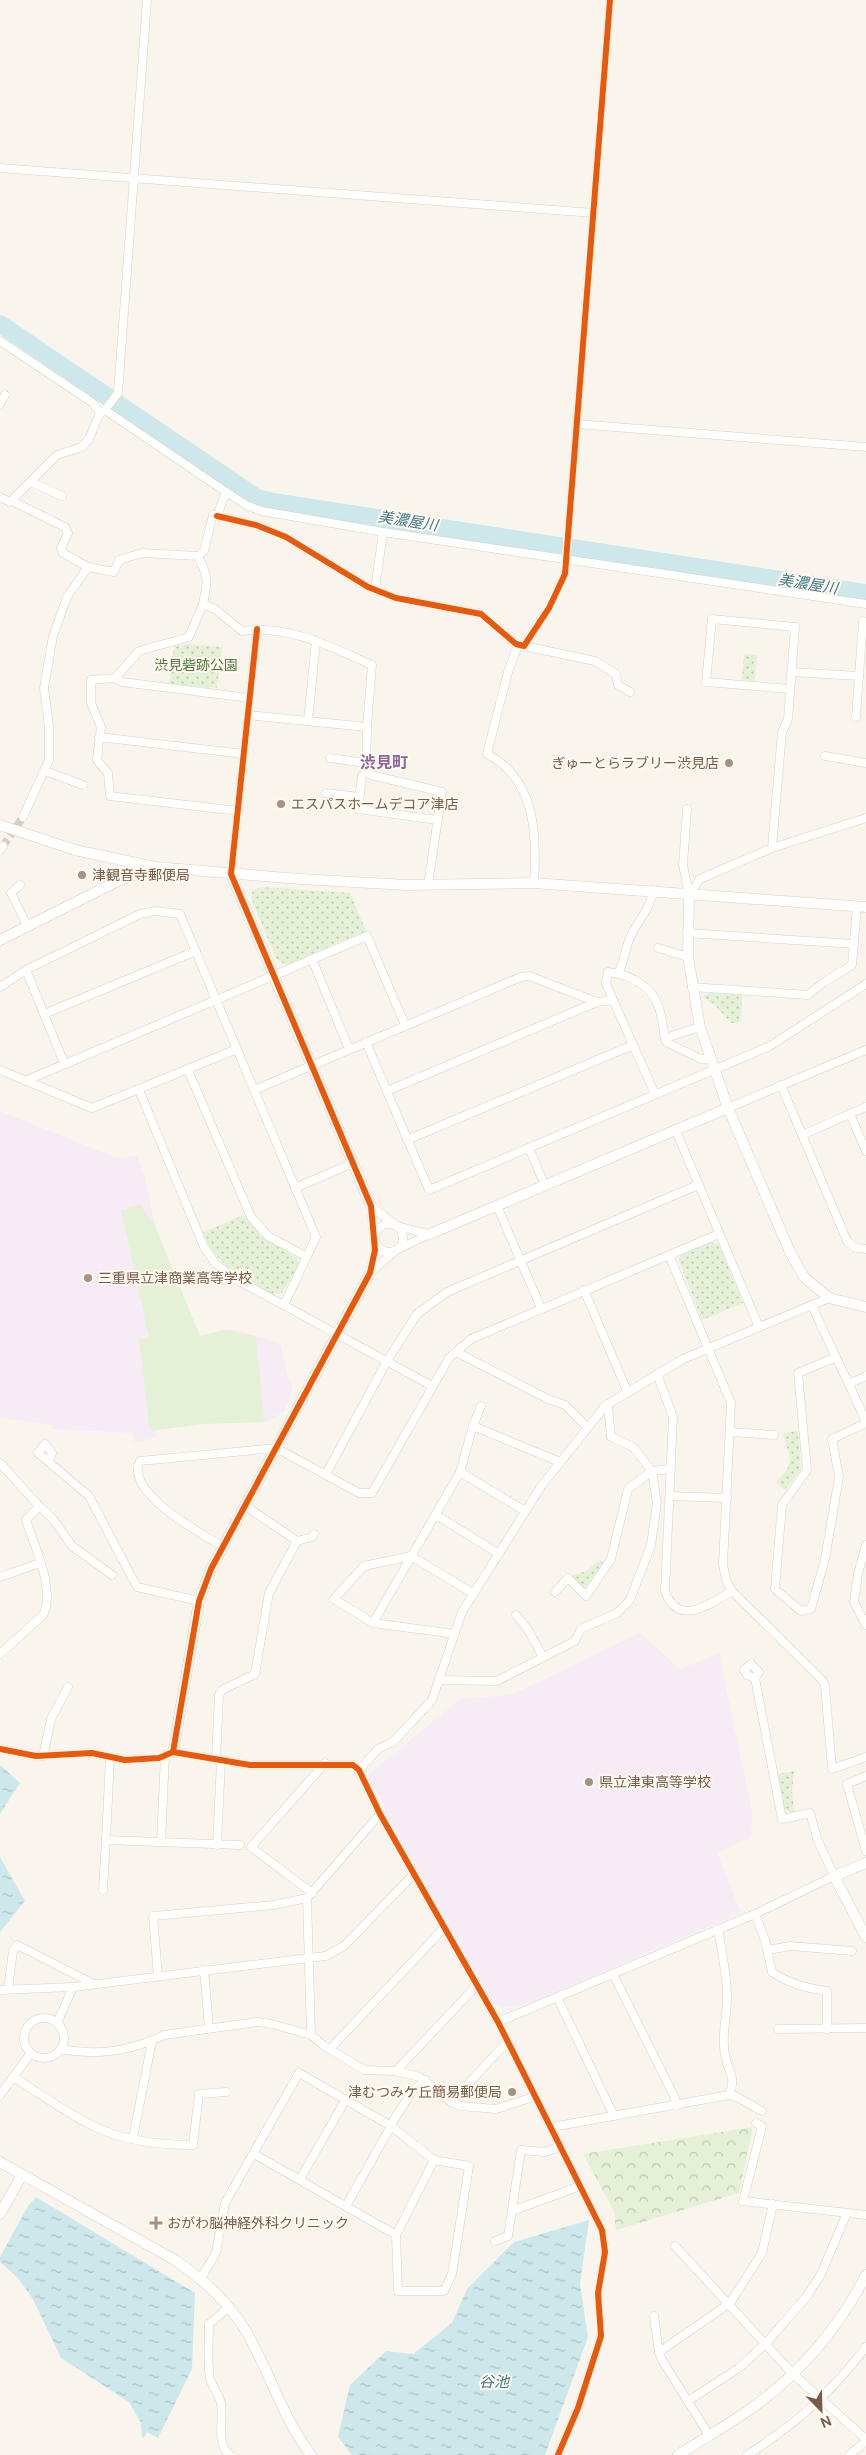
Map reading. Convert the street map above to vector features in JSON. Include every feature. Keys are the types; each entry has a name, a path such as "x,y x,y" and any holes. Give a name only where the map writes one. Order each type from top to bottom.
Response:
{"street":[{"path":"12,501 57,456 82,447 89,439 103,412 118,393 147,0"},
{"path":"534,883 536,844 529,801 505,766 487,754 508,672 521,645 549,608 565,574 610,0"},
{"path":"0,168 594,213"},
{"path":"0,341 93,403 103,412 248,506 276,515 866,604"},
{"path":"0,404 5,395"},
{"path":"577,424 866,447"},
{"path":"31,482 62,496"},
{"path":"217,516 226,492"},
{"path":"0,497 65,526 68,533 61,548 63,553 88,567 114,572 119,560 139,553 198,556 204,551 213,515 256,526 286,537 375,590 396,598 481,614 521,645 595,661 616,674 618,685 630,692"},
{"path":"375,590 383,532"},
{"path":"115,678 139,651 189,637 203,604 208,584 208,575 198,556"},
{"path":"23,817 39,779 45,771 50,750 44,688 53,636 67,598 88,567"},
{"path":"203,604 215,609 242,631 257,629 316,641 372,665 366,772 362,776 358,809 437,820"},
{"path":"772,848 782,732 788,719 796,627 712,619 706,682 790,689"},
{"path":"856,717 863,621"},
{"path":"257,629 231,874 310,1066 371,1206 375,1239 381,1250 387,1252 396,1250 866,1050"},
{"path":"308,721 316,641"},
{"path":"791,672 859,676"},
{"path":"238,811 110,796 108,774 97,760 101,727 91,703 91,680 115,678 122,682 249,698"},
{"path":"248,715 367,728"},
{"path":"99,737 244,754"},
{"path":"825,756 866,763"},
{"path":"330,758 366,763"},
{"path":"45,771 83,785"},
{"path":"366,772 371,775 442,792 428,884"},
{"path":"326,793 359,797"},
{"path":"686,808 683,865 688,895 688,957 700,1027 712,1059 714,1070 728,1108 790,1252 804,1277 829,1298 866,1307"},
{"path":"688,895 700,879 772,848 866,818"},
{"path":"0,825 75,850 155,867 231,874 428,884 534,883 653,890 688,895 862,907 854,944 852,965 808,995 692,986"},
{"path":"0,940 120,880 155,867"},
{"path":"20,884 11,893 28,927"},
{"path":"618,973 625,960 632,933 652,904 653,890"},
{"path":"0,987 26,970 140,914 150,911 180,914 316,1238 284,1305"},
{"path":"687,933 854,944"},
{"path":"25,1081 366,936 405,1025"},
{"path":"658,948 688,957"},
{"path":"44,1014 196,951"},
{"path":"312,959 349,1049"},
{"path":"26,970 64,1064"},
{"path":"654,1094 606,983 608,972 618,973 639,982 652,993 660,1009 666,1042 701,1059 712,1059"},
{"path":"254,1090 525,976 597,1002"},
{"path":"366,1042 429,1190 781,1040 866,984"},
{"path":"387,1091 597,1002 613,1000"},
{"path":"665,1038 700,1027"},
{"path":"407,1140 633,1045"},
{"path":"0,1070 92,1108 237,1049"},
{"path":"188,1070 251,1217 268,1236 307,1257"},
{"path":"781,1085 847,1241 856,1248 866,1249"},
{"path":"139,1090 208,1254 232,1277 432,1386"},
{"path":"802,1135 866,1107"},
{"path":"850,1114 866,1151"},
{"path":"676,1131 759,1327"},
{"path":"529,1148 545,1186"},
{"path":"296,1188 353,1164"},
{"path":"326,1474 387,1361 417,1314 447,1292 698,1185"},
{"path":"370,1273 396,1250 404,1240 403,1233 397,1226 384,1218 371,1206"},
{"path":"497,1206 541,1308"},
{"path":"161,1842 169,1754 199,1600 222,1546 370,1273 377,1231 382,1227 397,1226 430,1234"},
{"path":"222,1546 164,1508 140,1480 136,1470 140,1461 276,1448 359,1493 372,1493 449,1358 471,1339 719,1234"},
{"path":"669,1255 730,1399 731,1432 723,1570 732,1591 826,1686 832,1769 866,1757"},
{"path":"584,1290 628,1393"},
{"path":"359,1770 378,1749 393,1742 432,1700 462,1612 525,1510 560,1462 608,1404 667,1368 709,1348 829,1298"},
{"path":"812,1305 834,1358 842,1366 866,1422 832,1439 839,1477 825,1560 811,1608 801,1611 775,1589 782,1505 807,1470 798,1372 834,1358"},
{"path":"456,1352 548,1399 565,1405 588,1427"},
{"path":"657,1374 673,1417 664,1583 669,1602 678,1608 693,1611 732,1591"},
{"path":"850,1384 866,1376"},
{"path":"440,1680 497,1681 575,1641 581,1629 617,1613 630,1600 652,1544 657,1503 652,1471 633,1448 611,1437 608,1404"},
{"path":"373,1623 460,1472 473,1426 481,1406"},
{"path":"473,1426 560,1462"},
{"path":"731,1432 774,1435"},
{"path":"49,1462 89,1496 137,1587 199,1600"},
{"path":"0,1463 53,1519 72,1546 112,1575"},
{"path":"555,1592 568,1578 586,1596 611,1559 628,1489 652,1471 671,1469"},
{"path":"460,1472 525,1510"},
{"path":"670,1496 727,1498"},
{"path":"244,1505 297,1541"},
{"path":"0,1654 38,1621 46,1609 47,1587 26,1520 39,1506"},
{"path":"436,1514 499,1554"},
{"path":"217,1845 219,1695 222,1690 255,1674 269,1593 297,1541 312,1537 314,1534"},
{"path":"866,1545 862,1573 854,1602 866,1625"},
{"path":"455,1634 373,1623 334,1599 364,1566 411,1556 474,1594"},
{"path":"0,1578 40,1562"},
{"path":"516,1615 528,1630 543,1657"},
{"path":"755,1678 782,1819 810,1813 818,1841 865,1935"},
{"path":"43,1756 51,1719 68,1687"},
{"path":"0,1749 43,1756 92,1753 124,1760 169,1754 250,1765 353,1765 359,1770 380,1814 415,1873 508,2041 562,2147 604,2236 605,2252 598,2294 602,2336 578,2408 558,2455"},
{"path":"103,1890 110,1756"},
{"path":"310,1895 251,1847 325,1764"},
{"path":"866,1776 847,1784 866,1851"},
{"path":"158,1976 153,1916 274,1905 310,1895 380,1814"},
{"path":"106,1840 240,1845"},
{"path":"498,2022 718,1930 866,1863"},
{"path":"94,1984 17,1945 4,1989 73,1987 326,1956 340,1950 415,1873"},
{"path":"310,1895 308,1958 311,2035"},
{"path":"755,1914 768,1950 772,1972 787,1982 808,1989 827,1991 827,2029"},
{"path":"330,2049 445,1927"},
{"path":"718,1930 726,1976 725,2056 732,2073 733,2085 729,2095"},
{"path":"768,1950 790,1946 852,1951"},
{"path":"204,1970 209,2028"},
{"path":"613,1974 675,2098 676,2106"},
{"path":"396,2071 477,1985"},
{"path":"57,2023 73,1987"},
{"path":"557,1997 614,2116"},
{"path":"40,2018 47,2018 57,2023 64,2036 60,2050 56,2054 44,2058 31,2053 24,2037 29,2025 40,2018"},
{"path":"60,2050 110,2052 152,2041 164,2035 256,2022 272,2024 311,2035 364,2070 396,2071 425,2080 451,2102 460,2106 496,2109 536,2096"},
{"path":"778,2029 866,2028"},
{"path":"133,2138 152,2041"},
{"path":"451,2102 508,2041"},
{"path":"0,2095 31,2053"},
{"path":"200,2278 216,2253 225,2203 299,2072 390,2126 434,2160 469,2166 452,2274 444,2291 398,2291 396,2234 434,2160"},
{"path":"13,2077 96,2127 133,2138 167,2144 193,2144 199,2094 226,2092"},
{"path":"346,2206 390,2126 411,2093 425,2080"},
{"path":"552,2127 729,2095 735,2096 762,2111"},
{"path":"300,2179 346,2099"},
{"path":"756,2123 762,2126 743,2201 866,2215"},
{"path":"495,2241 508,2236 521,2150 544,2152 562,2147"},
{"path":"254,2154 396,2234"},
{"path":"0,2162 175,2260 200,2278 247,2332 282,2406 311,2455"},
{"path":"0,2214 22,2174"},
{"path":"512,2211 580,2186"},
{"path":"659,2352 730,2303 762,2253 773,2204"},
{"path":"688,2402 725,2379 766,2344 807,2296 821,2274 847,2213"},
{"path":"675,2246 730,2303 793,2374 866,2440 849,2455"},
{"path":"678,2455 750,2409 793,2374 827,2337 866,2275"},
{"path":"228,2308 209,2324 210,2379 219,2393 221,2436 227,2453 230,2455"},
{"path":"654,2316 659,2352 662,2360 709,2435"},
{"path":"747,2455 779,2435 822,2399 866,2347"}],"shaded area":[{"name":"三重県立津商業高等学校","path":"0,1111 114,1157 137,1156 145,1177 155,1225 200,1336 224,1330 236,1330 280,1343 288,1379 292,1383 291,1397 283,1412 267,1422 202,1424 157,1430 156,1438 134,1442 132,1433 52,1429 54,1425 0,1418"},
{"path":"640,1633 680,1669 719,1653 752,1811 751,1838 717,1852 741,1913 533,2002 504,2008 493,2003 385,1811 384,1804 368,1775 460,1699 511,1695"}],"green space":[{"name":"渋見砦跡公園","path":"185,644 222,647 217,688 169,684 174,646"},
{"path":"744,654 757,655 755,681 742,680"},
{"path":"262,887 350,893 366,931 286,965 276,959 251,898 253,890"},
{"path":"709,993 742,995 741,1020 738,1023 731,1023 715,1005 702,997"},
{"path":"141,1204 145,1213 153,1222 200,1336 224,1330 256,1336 264,1422 202,1424 150,1431 139,1339 149,1338 121,1210"},
{"path":"244,1215 261,1236 298,1259 299,1265 282,1293 275,1294 269,1292 232,1270 218,1258 207,1242 203,1232"},
{"path":"710,1242 719,1245 743,1303 702,1320 678,1259 681,1254"},
{"path":"798,1431 801,1470 785,1490 776,1482 787,1470 790,1460 783,1433"},
{"path":"600,1560 603,1563 585,1588 571,1576 586,1571"},
{"path":"794,1771 792,1791 794,1812 791,1813 784,1809 778,1774"},
{"path":"753,2127 739,2193 616,2230 614,2211 583,2154"}],"water":[{"path":"0,1765 20,1783 0,1814"},
{"path":"0,1857 25,1901 0,1932"},
{"path":"36,2197 195,2293 192,2369 158,2438 147,2432 144,2438 142,2437 141,2423 129,2402 61,2358 33,2299 18,2278 0,2262 0,2257 28,2206"},
{"name":"谷池","path":"589,2220 580,2284 588,2337 545,2455 352,2455 338,2437 350,2385 386,2351 413,2354 452,2323 467,2289 514,2242"}],"waterway":[{"name":"美濃屋川","path":"0,324 257,498 866,593"}],"tunnel":[{"path":"3,846 23,817"}],"cycle path":[{"path":"217,516 256,525 286,537 368,587 396,598 481,614 516,644 524,646 549,608 565,574 610,0"},
{"path":"173,1752 199,1601 211,1569 370,1273 375,1250 371,1206 231,874 257,629"},
{"path":"0,1749 36,1756 92,1753 125,1760 159,1758 173,1752 250,1765 353,1765 359,1770 380,1814 498,2022 602,2230 605,2252 598,2293 601,2336 578,2408 558,2455"}],"place":[{"name":"ぎゅーとらラブリー渋見店","path":"729,763"},
{"name":"エスパスホームデコア津店","path":"281,804"},
{"name":"津観音寺郵便局","path":"82,875"},
{"name":"三重県立津商業高等学校","path":"88,1278"},
{"name":"県立津東高等学校","path":"589,1782"},
{"name":"津むつみケ丘簡易郵便局","path":"512,2092"},
{"name":"おがわ脳神経外科クリニック","path":"156,2223"}],"district":[{"name":"渋見町","path":"384,762"}]}
